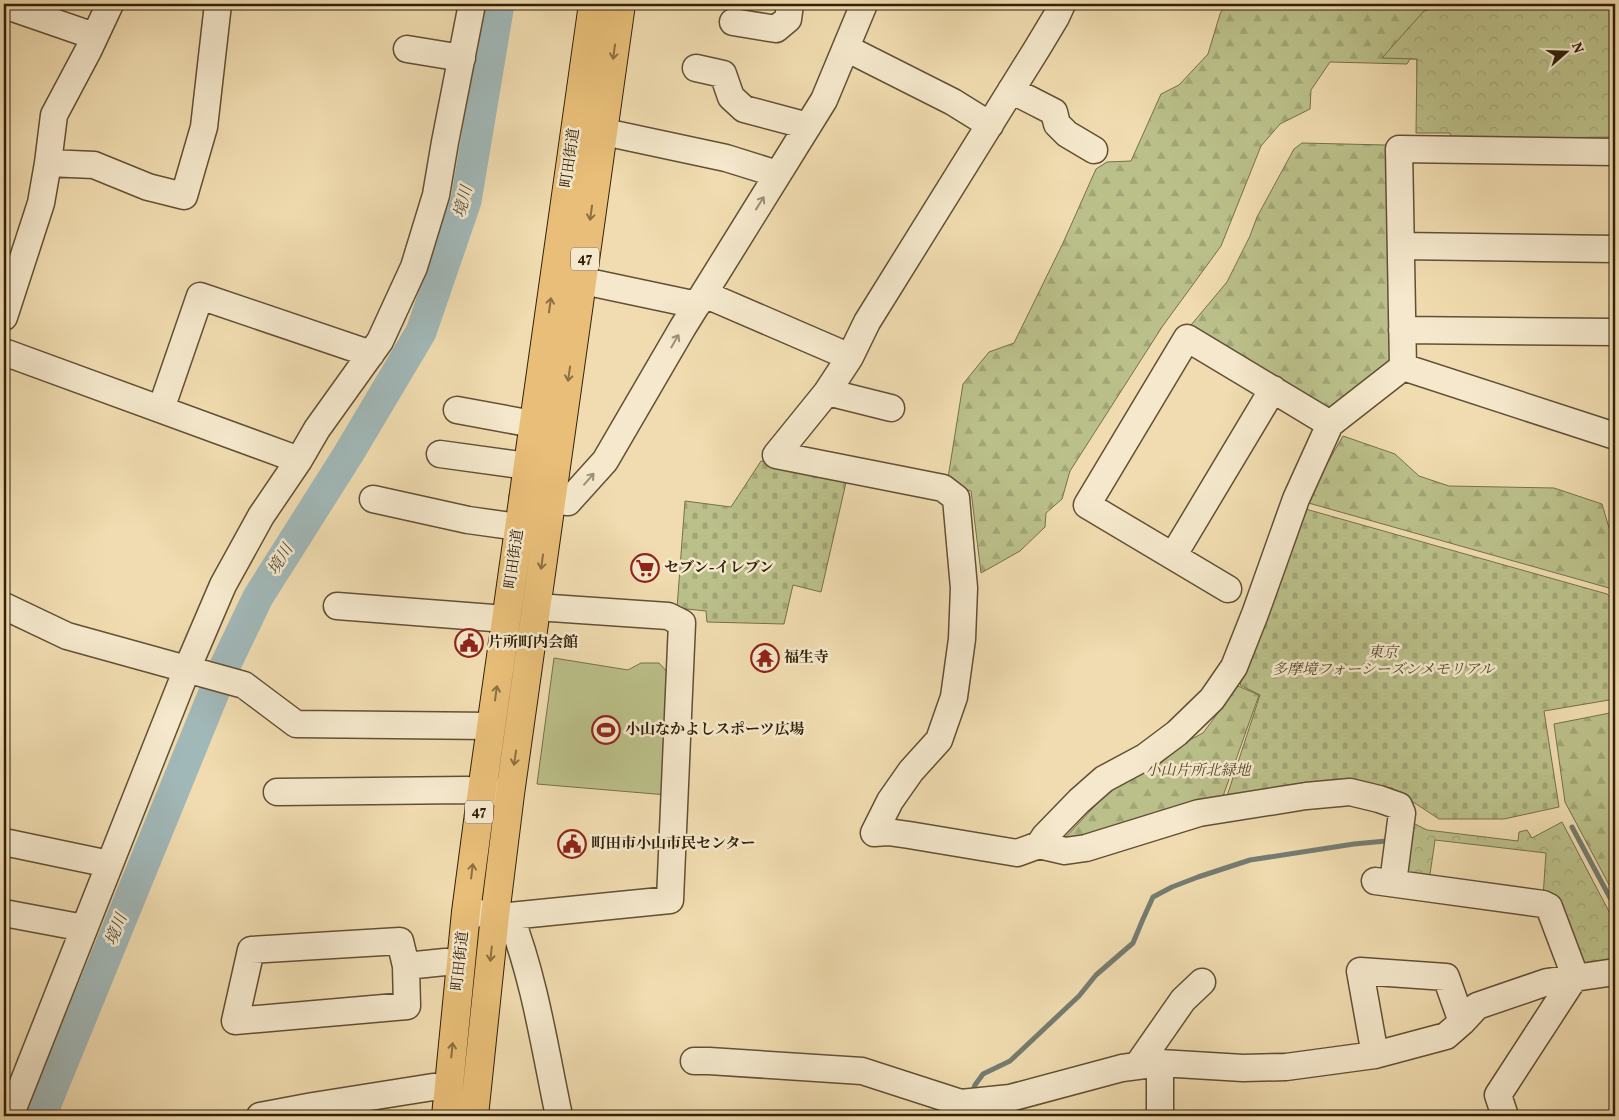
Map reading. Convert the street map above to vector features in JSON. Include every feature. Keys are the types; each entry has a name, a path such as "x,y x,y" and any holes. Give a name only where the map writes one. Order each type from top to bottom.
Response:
{"main road":[{"name":"町田街道","path":"446,1116 466,912 593,4"},
{"name":"町田街道","path":"474,1116 502,916 510,794 621,4"}],"street":[{"path":"4,317 40,203 48,163 54,115 88,51 110,4"},
{"path":"48,163 94,165 148,187 184,196 204,127 218,4"},
{"path":"10,1116 109,864 192,671 223,585 261,516 299,460 317,429 380,341 414,267 436,196 472,4"},
{"path":"734,22 776,29 788,19 790,4"},
{"path":"524,496 567,502 572,499 605,461 700,299 824,100 864,4"},
{"path":"1062,4 1038,47 867,322 850,357 827,392 776,455 943,488 956,498 964,588 962,639 954,697 939,740 911,771 890,801 874,833 888,832 1017,853 1039,845 1052,829 1104,779 1146,757 1177,733 1212,699 1234,667 1256,614 1296,499 1330,424 1403,367"},
{"path":"4,5 94,36"},
{"path":"846,48 953,102 990,124"},
{"path":"407,49 462,58"},
{"path":"696,68 723,74 731,97 744,109 808,126"},
{"path":"1011,90 1054,112 1057,124 1067,134 1076,148"},
{"path":"576,126 726,158 777,174"},
{"path":"1403,367 1399,149 1615,152"},
{"path":"1401,246 1615,250"},
{"path":"554,275 700,299 850,357"},
{"path":"161,409 200,296 371,354"},
{"path":"1402,330 1615,332"},
{"path":"1228,589 1087,505 1187,338 1330,424"},
{"path":"4,352 299,460"},
{"path":"1403,367 1615,436"},
{"path":"1173,556 1273,390"},
{"path":"827,392 891,408"},
{"path":"457,410 533,424"},
{"path":"440,454 528,466"},
{"path":"373,499 468,520 519,527"},
{"path":"4,606 67,636 244,685 296,724 491,726"},
{"path":"337,606 506,619"},
{"path":"466,912 502,916 670,900 682,623 668,616 536,607"},
{"path":"278,792 482,791 510,794"},
{"path":"1039,845 1064,851 1086,848 1199,813 1306,796 1350,792 1399,806 1402,812 1384,882 1543,904 1549,907 1572,968 1574,978 1498,1096 1505,1116"},
{"path":"4,842 109,864"},
{"path":"4,913 84,928"},
{"path":"502,916 517,933 534,996 559,1116"},
{"path":"400,942 406,966 407,1006 235,1020 251,950 400,942"},
{"path":"406,966 445,962 461,964"},
{"path":"1375,1055 1360,971 1446,977 1462,1022"},
{"path":"694,1061 862,1071 956,1110 1010,1098 1122,1068 1149,1064 1243,1068 1286,1067 1375,1055 1446,1036 1477,1006 1547,982 1615,972"},
{"path":"1160,1116 1149,1064 1183,1000 1202,982"},
{"path":"260,1116 433,1087 449,1088"}],"green space":[{"path":"1225,4 1615,4 1417,75 1417,59 1410,59 1407,64 1330,62 1311,90 1310,109 1280,124 1261,146 1221,246 1162,327 1070,471 1062,499 1046,513 1045,527 1020,551 981,573 971,491 960,488 948,478 963,384 989,352 1014,343 1063,243 1096,169 1107,162 1131,161 1161,94 1179,85 1208,54 1220,14"},
{"path":"1448,4 1615,4 1615,137 1451,139 1450,133 1416,133 1417,59 1382,58 1424,11"},
{"path":"1302,143 1385,145 1391,150 1395,358 1336,409 1325,410 1192,332 1191,325 1227,282 1250,236 1257,217 1294,149"},
{"path":"1343,436 1395,454 1419,476 1449,486 1554,488 1602,504 1615,548 1615,592 1609,588 1305,502"},
{"path":"761,461 847,478 821,592 793,585 784,624 707,622 706,611 677,608 685,501 731,507"},
{"name":"東京 多摩境フォーシーズンメモリアル","path":"1302,508 1607,594 1615,601 1615,699 1544,711 1559,807 1504,819 1439,819 1392,788 1364,786 1227,796 1260,695 1240,685"},
{"name":"小山なかよしスポーツ広場","path":"554,658 628,670 641,663 659,663 670,675 667,795 537,784"},
{"name":"小山片所北緑地","path":"1238,686 1259,695 1222,799 1085,843 1063,840 1107,793 1160,764 1180,745 1203,733"},
{"path":"1615,712 1615,896 1565,802 1554,724"},
{"path":"1411,822 1427,830 1518,841 1519,832 1527,830 1532,838 1562,822 1615,923 1615,963 1578,968 1543,897 1546,853 1435,840 1429,881 1412,879 1405,869"}],"waterway":[{"name":"境川","path":"41,1116 224,668 258,597 349,453 421,332 466,201 499,4"},
{"path":"1572,827 1615,907"},
{"path":"972,1094 975,1085 983,1074 1010,1061 1079,996 1096,975 1133,943 1153,897 1198,877 1250,860 1386,841"}],"place":[{"name":"セブン-イレブン","path":"645,568"},
{"name":"片所町内会館","path":"469,643"},
{"name":"福生寺","path":"765,658"},
{"name":"小山なかよしスポーツ広場","path":"606,730"},
{"name":"町田市小山市民センター","path":"572,844"}]}
